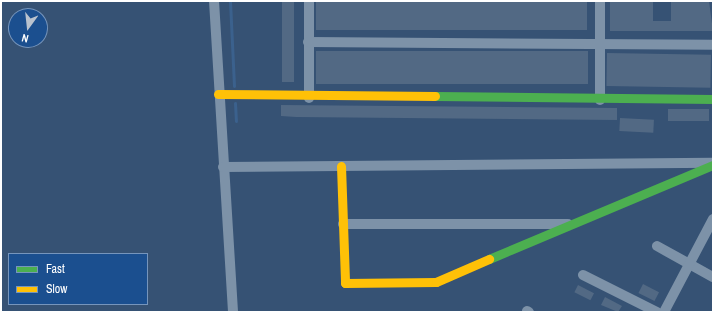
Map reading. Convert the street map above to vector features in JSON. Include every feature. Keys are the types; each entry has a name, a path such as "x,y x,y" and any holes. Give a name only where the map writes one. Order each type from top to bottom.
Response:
{"street":[{"path":"214,1 218,94 233,312"},
{"path":"308,1 309,98"},
{"path":"600,1 600,100"},
{"path":"308,42 713,45"},
{"path":"218,94 309,98 600,100 713,99"},
{"path":"223,167 713,164"},
{"path":"341,166 345,283 436,282 578,224 713,164"},
{"path":"664,312 691,264 713,219"},
{"path":"343,224 578,224"},
{"path":"657,246 713,277"},
{"path":"583,275 657,312"}],"building":[{"path":"282,1 294,1 294,82 282,82"},
{"path":"316,1 587,1 587,30 316,30"},
{"path":"610,1 653,1 653,21 671,21 671,1 709,1 713,31 610,31"},
{"path":"316,51 588,51 588,84 316,84"},
{"path":"607,53 711,55 710,88 606,86"},
{"path":"281,105 617,108 617,120 296,117 281,116"},
{"path":"668,109 709,109 709,121 668,121"},
{"path":"620,118 654,120 653,133 619,131"},
{"path":"643,284 659,292 654,301 638,293"},
{"path":"578,285 594,293 590,300 574,292"},
{"path":"605,297 622,306 618,312 601,305"}],"waterway":[{"path":"230,1 234,86"},
{"path":"235,103 236,121"}],"traffic: fast":[{"path":"435,96 713,99"},
{"path":"489,259 713,165"}],"traffic: slow":[{"path":"218,94 435,96"},
{"path":"341,166 345,283 436,282 489,259"}]}
